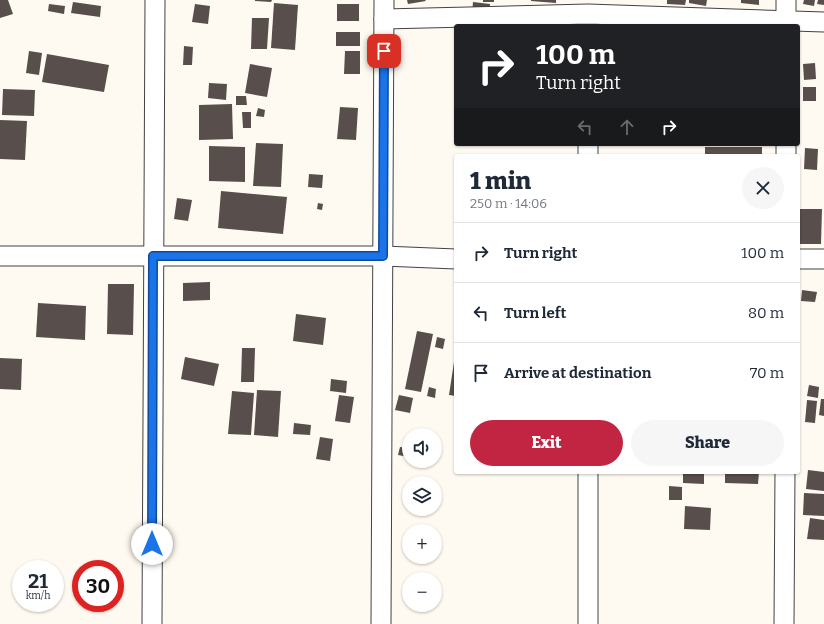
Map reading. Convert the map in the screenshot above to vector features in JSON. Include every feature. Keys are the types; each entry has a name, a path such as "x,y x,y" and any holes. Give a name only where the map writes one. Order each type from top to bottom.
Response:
{"street":[{"path":"152,624 155,0"},
{"path":"380,624 384,0"},
{"path":"786,0 786,23"},
{"path":"384,19 588,13 786,23 824,22"},
{"path":"0,256 383,256 454,260"},
{"path":"800,259 824,259"},
{"path":"588,474 588,624"},
{"path":"784,624 785,474"}],"building":[{"path":"0,0 8,0 13,14 0,18"},
{"path":"255,0 272,0 271,2"},
{"path":"407,0 425,0 426,1 408,4"},
{"path":"483,0 494,0 494,2 483,2"},
{"path":"556,0 556,3 531,1"},
{"path":"667,0 686,0 685,5 667,4"},
{"path":"689,0 707,0 706,6 689,3"},
{"path":"741,0 759,0 759,5 741,3"},
{"path":"804,0 815,0 814,6 803,4"},
{"path":"818,0 824,0 824,5 817,4"},
{"path":"73,2 101,6 100,17 71,13"},
{"path":"473,2 490,4 489,15 472,14"},
{"path":"274,3 298,5 295,50 271,48"},
{"path":"49,4 65,6 64,14 48,11"},
{"path":"195,4 210,6 208,24 192,22"},
{"path":"337,4 359,4 359,21 337,21"},
{"path":"252,18 269,18 267,49 251,49"},
{"path":"336,32 360,32 360,46 336,46"},
{"path":"184,46 193,47 192,65 183,65"},
{"path":"29,51 42,53 39,75 26,73"},
{"path":"345,51 360,51 360,74 344,74"},
{"path":"47,54 109,65 104,92 42,82"},
{"path":"815,63 816,79 804,80 803,64"},
{"path":"250,64 272,68 267,97 245,93"},
{"path":"209,83 227,84 226,100 208,98"},
{"path":"803,87 816,87 816,101 803,101"},
{"path":"3,89 35,90 34,116 2,115"},
{"path":"236,96 246,96 247,105 236,105"},
{"path":"232,104 233,139 199,140 199,105"},
{"path":"340,107 358,108 356,140 337,139"},
{"path":"258,108 265,110 264,117 256,116"},
{"path":"242,112 251,112 251,128 243,128"},
{"path":"0,120 27,121 25,160 0,159"},
{"path":"256,143 283,144 281,187 253,186"},
{"path":"209,146 245,147 245,182 209,181"},
{"path":"705,147 762,147 762,154 705,154"},
{"path":"805,148 818,149 817,170 804,169"},
{"path":"309,174 323,175 322,188 308,187"},
{"path":"221,191 287,197 283,234 218,228"},
{"path":"177,198 192,200 188,221 174,219"},
{"path":"318,203 323,204 322,210 317,209"},
{"path":"800,209 822,209 821,244 800,244"},
{"path":"210,282 210,300 183,301 183,283"},
{"path":"108,284 134,284 133,335 107,334"},
{"path":"802,290 817,292 815,302 801,301"},
{"path":"38,303 86,306 85,340 36,337"},
{"path":"296,314 326,318 323,345 293,341"},
{"path":"417,331 433,334 421,392 405,389"},
{"path":"437,337 445,339 443,349 435,347"},
{"path":"242,348 255,348 254,382 241,382"},
{"path":"185,357 219,364 214,386 181,379"},
{"path":"0,358 22,359 21,390 0,389"},
{"path":"454,362 454,396 449,395"},
{"path":"331,379 347,381 346,393 330,391"},
{"path":"809,385 819,387 818,398 807,396"},
{"path":"429,387 436,389 435,398 427,396"},
{"path":"257,390 281,391 278,437 254,435"},
{"path":"232,391 254,393 251,435 228,434"},
{"path":"339,395 354,397 350,423 335,421"},
{"path":"399,395 413,398 410,413 395,410"},
{"path":"821,399 824,399 824,416 819,415"},
{"path":"807,400 817,401 815,423 805,422"},
{"path":"294,423 311,425 310,435 293,434"},
{"path":"320,437 333,439 330,461 316,459"},
{"path":"400,447 402,447 402,456 398,455"},
{"path":"808,470 824,472 824,491 806,489"},
{"path":"683,474 704,474 704,484 683,483"},
{"path":"725,474 759,474 758,484 725,483"},
{"path":"669,486 682,487 682,500 669,500"},
{"path":"804,493 824,494 824,516 803,515"},
{"path":"685,506 711,508 710,530 684,529"},
{"path":"810,518 824,520 824,540 807,539"}],"route":[{"path":"152,544 153,256 383,256 384,51"}]}
